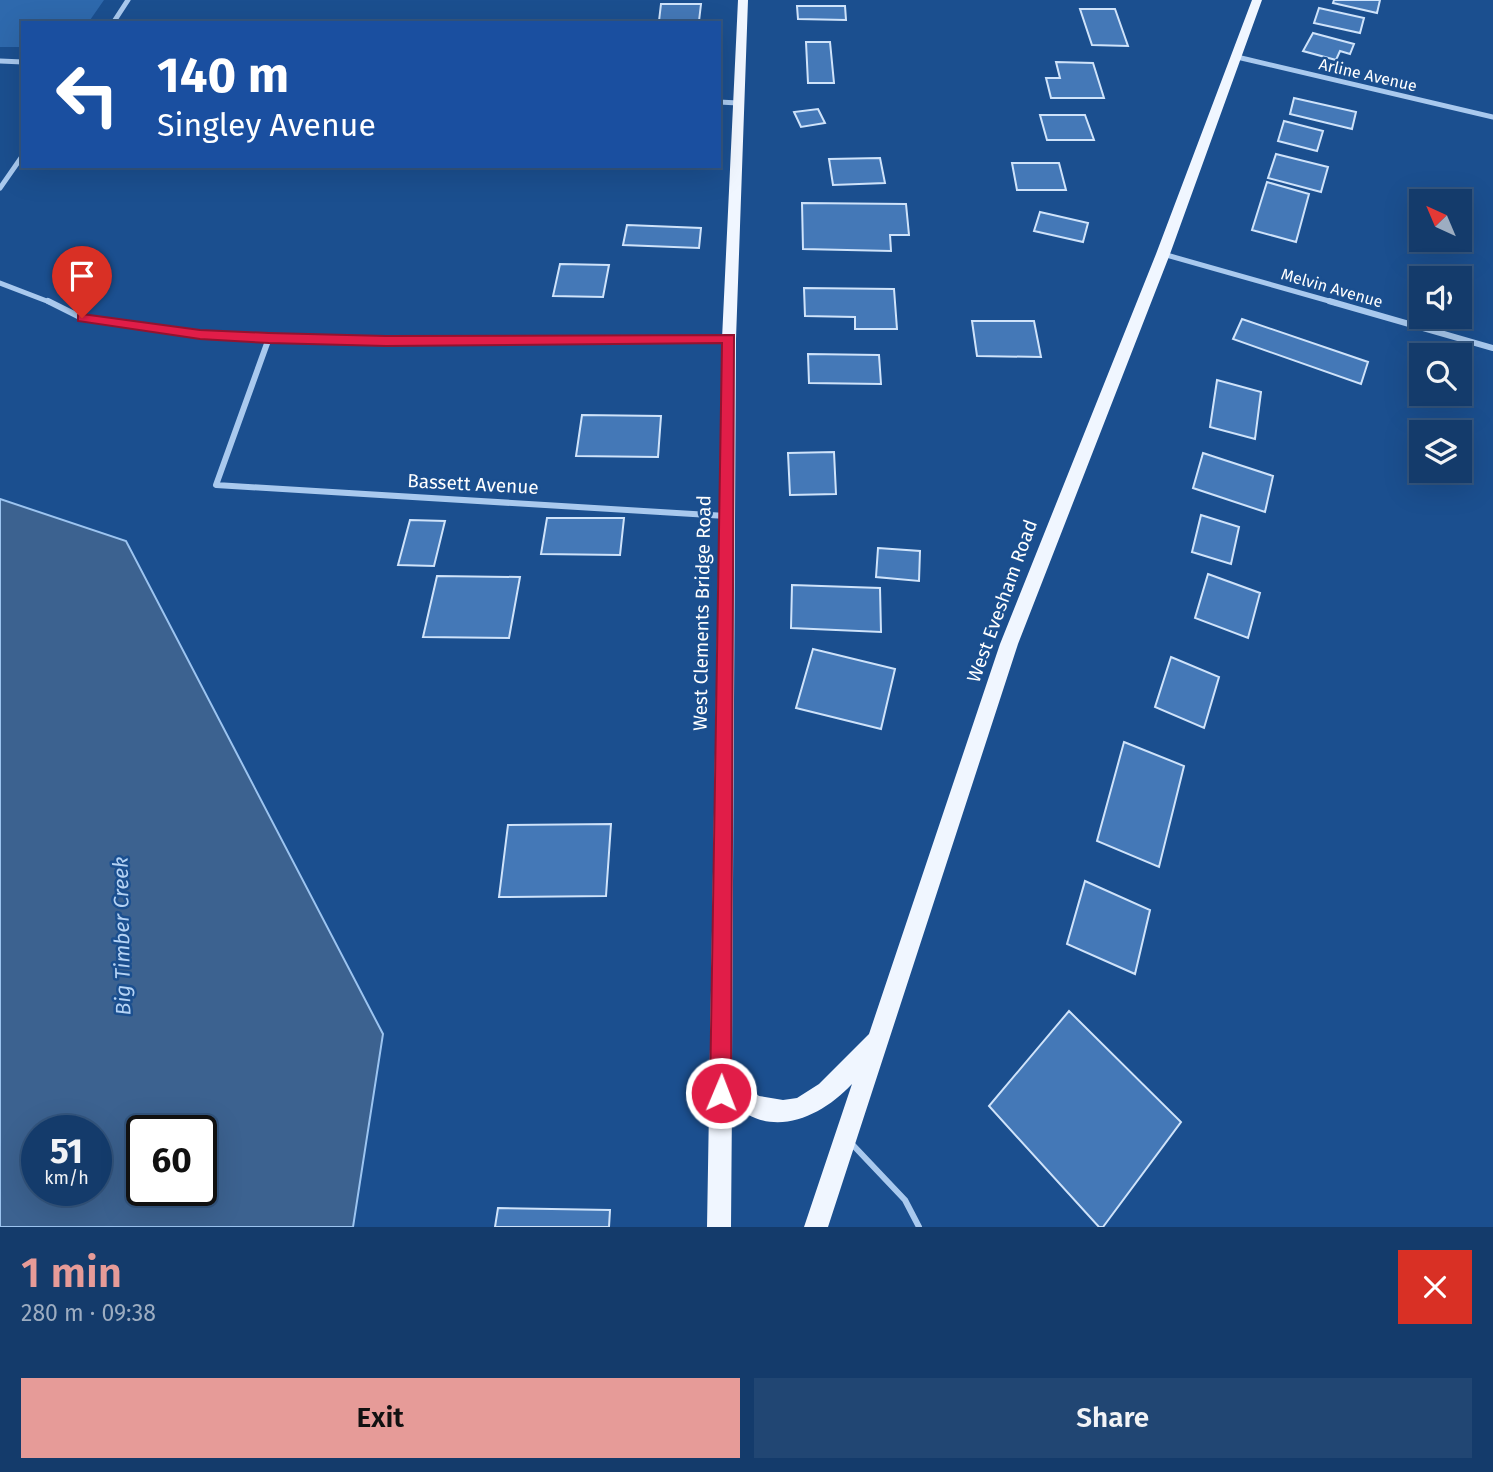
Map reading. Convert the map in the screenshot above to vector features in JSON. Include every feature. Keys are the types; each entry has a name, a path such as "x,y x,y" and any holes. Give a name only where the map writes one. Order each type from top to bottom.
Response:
{"main road":[{"name":"West Clements Bridge Road","path":"719,1227 729,339 743,0"},
{"name":"West Evesham Road","path":"816,1227 1009,644 1163,254 1257,0"},
{"path":"721,1066 730,1085 741,1098 767,1110 795,1112 825,1094 879,1038"}],"street":[{"path":"114,21 128,0"},
{"name":"Arline Avenue","path":"1237,57 1493,117"},
{"path":"0,61 21,62"},
{"path":"721,102 738,103"},
{"path":"0,188 21,158"},
{"name":"Melvin Avenue","path":"1163,254 1493,348"},
{"path":"0,283 33,294 82,318 200,334 386,341 729,339"},
{"name":"Bassett Avenue","path":"269,338 216,485 727,516"}],"lane":[{"path":"846,1138 905,1200 919,1227"}],"shaded area":[{"path":"0,0 104,0 89,21 21,21 21,47 0,47"}],"water":[{"name":"Big Timber Creek","path":"0,499 126,541 383,1034 353,1227 0,1227"}],"building":[{"path":"1334,0 1380,0 1377,13 1333,3"},
{"path":"661,4 701,4 699,21 659,21"},
{"path":"797,6 845,6 846,20 798,19"},
{"path":"1319,8 1364,18 1360,33 1314,23"},
{"path":"1080,9 1115,9 1128,46 1092,45"},
{"path":"1313,33 1354,44 1350,54 1340,51 1336,60 1303,51"},
{"path":"806,42 830,42 834,83 808,83"},
{"path":"1056,62 1093,63 1104,98 1051,98 1046,78 1060,78"},
{"path":"1294,98 1356,112 1352,129 1290,114"},
{"path":"818,109 825,123 801,127 794,112"},
{"path":"1040,115 1085,115 1094,140 1047,140"},
{"path":"1284,121 1323,131 1317,151 1278,141"},
{"path":"1276,154 1328,167 1321,192 1268,178"},
{"path":"880,158 885,183 833,185 829,159"},
{"path":"1012,163 1059,163 1066,190 1017,190"},
{"path":"1267,182 1309,194 1296,242 1252,230"},
{"path":"802,203 906,204 909,235 890,235 891,251 803,249"},
{"path":"1040,212 1088,223 1083,242 1034,231"},
{"path":"627,225 701,228 699,248 623,245"},
{"path":"560,264 609,265 603,297 553,296"},
{"path":"804,288 894,289 897,329 855,329 855,317 805,316"},
{"path":"1242,319 1368,362 1361,384 1233,339"},
{"path":"972,321 1034,321 1041,357 977,356"},
{"path":"808,354 879,355 881,384 809,383"},
{"path":"1217,380 1261,392 1255,439 1210,427"},
{"path":"582,415 661,416 658,457 576,456"},
{"path":"834,452 836,494 790,495 788,453"},
{"path":"1203,453 1273,476 1265,512 1193,488"},
{"path":"1201,515 1239,527 1231,564 1192,552"},
{"path":"547,518 624,518 620,555 541,554"},
{"path":"410,520 445,521 434,566 398,565"},
{"path":"878,548 920,551 919,581 876,577"},
{"path":"1208,574 1260,593 1248,638 1195,618"},
{"path":"437,576 520,577 509,638 423,637"},
{"path":"792,585 880,588 881,632 791,628"},
{"path":"813,649 895,669 881,729 796,708"},
{"path":"1171,657 1219,677 1204,728 1155,707"},
{"path":"1124,742 1184,766 1159,867 1097,841"},
{"path":"611,824 606,896 499,897 508,825"},
{"path":"1085,881 1150,910 1135,974 1067,944"},
{"path":"1069,1011 1181,1122 1103,1227 1099,1227 989,1106"},
{"path":"498,1208 610,1210 609,1227 495,1227"}],"route":[{"path":"82,318 200,334 269,338 386,341 729,339 721,1093"}]}
